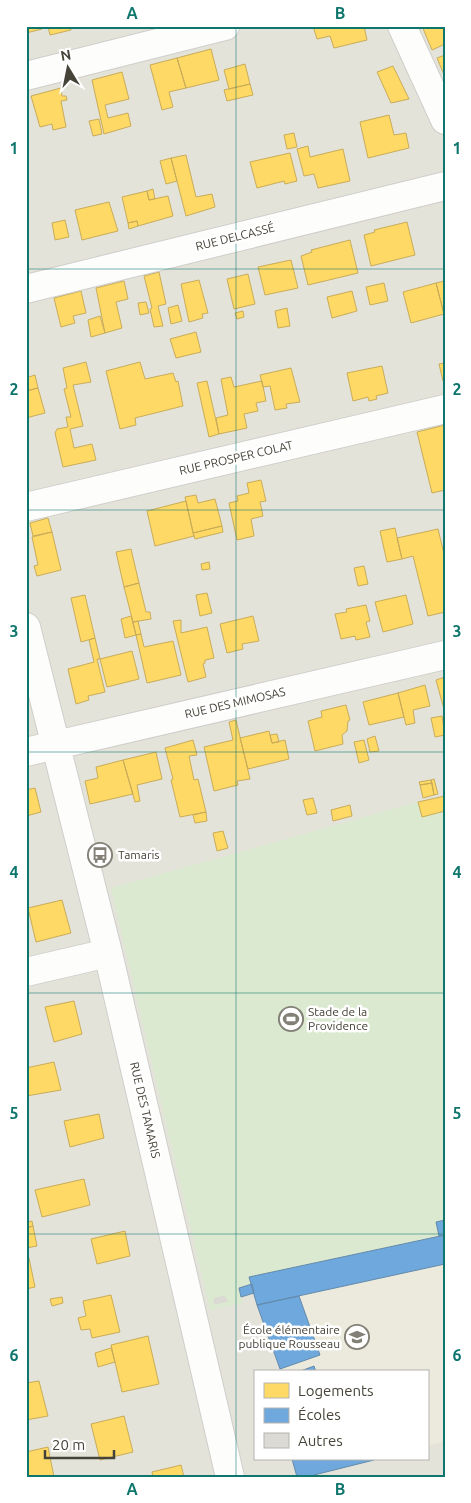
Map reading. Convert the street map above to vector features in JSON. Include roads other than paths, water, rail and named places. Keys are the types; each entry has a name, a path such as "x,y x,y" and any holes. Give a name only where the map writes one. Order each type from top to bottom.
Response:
{"street":[{"path":"26,76 225,26"},
{"path":"402,26 445,120"},
{"name":"RUE DELCASSÉ","path":"26,289 445,186"},
{"name":"RUE PROSPER COLAT","path":"26,507 445,409"},
{"name":"RUE DES TAMARIS","path":"26,627 108,953 230,1477"},
{"name":"RUE DES MIMOSAS","path":"26,752 445,655"},
{"path":"26,972 108,953"}],"place":[{"name":"Tamaris","path":"100,855"},
{"name":"Stade de la Providence","path":"291,1019"},
{"name":"École élémentaire publique Rousseau","path":"357,1337"}]}
